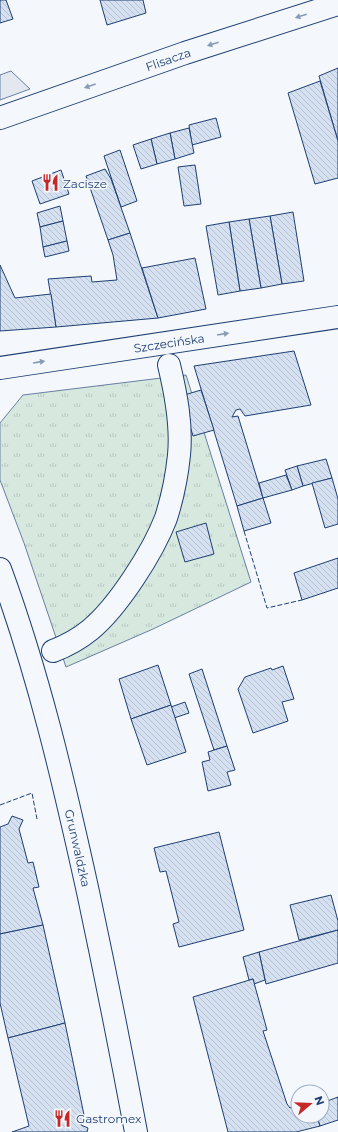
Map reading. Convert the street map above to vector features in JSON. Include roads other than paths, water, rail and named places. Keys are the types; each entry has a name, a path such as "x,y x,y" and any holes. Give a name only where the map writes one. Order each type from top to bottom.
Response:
{"street":[{"name":"Flisacza","path":"0,118 178,55 338,4"},
{"name":"Szczecińska","path":"0,368 338,316"},
{"path":"53,651 67,645 90,631 106,616 141,565 166,518 179,455 180,430 169,365"},
{"name":"Grunwaldzka","path":"0,569 31,660 55,746 94,923 136,1132"}],"place":[{"name":"Zacisze","path":"50,183"},
{"name":"Gastromex","path":"63,1118"}]}
